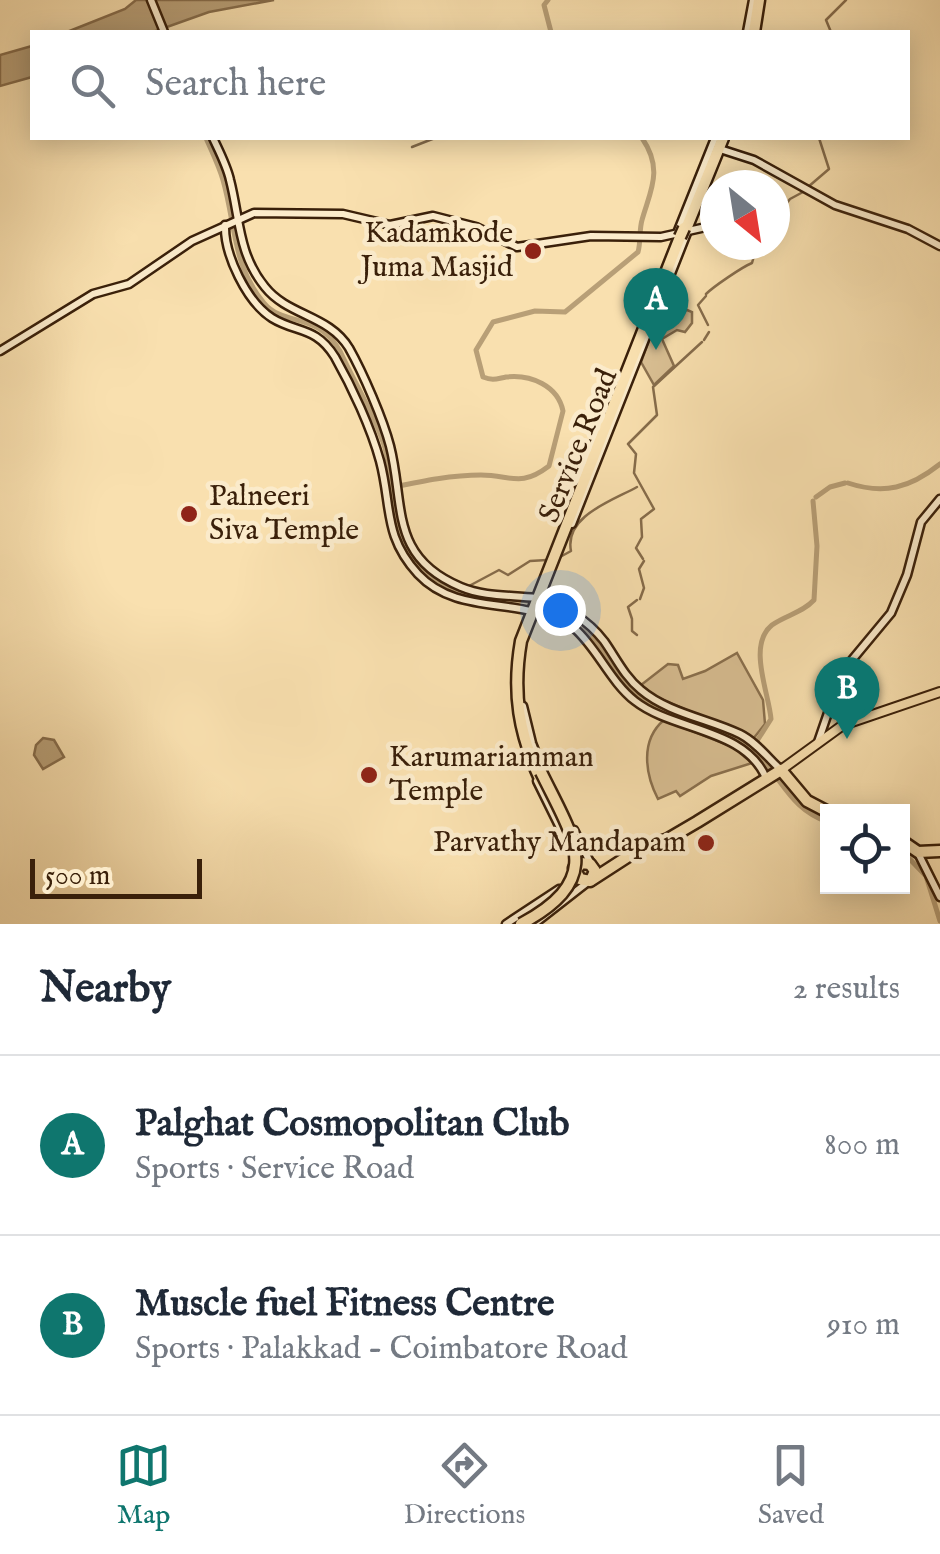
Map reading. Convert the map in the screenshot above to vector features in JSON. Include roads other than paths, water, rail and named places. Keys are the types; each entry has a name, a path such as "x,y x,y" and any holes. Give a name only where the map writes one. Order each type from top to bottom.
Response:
{"highway":[{"path":"753,30 758,5"},
{"path":"621,860 590,881 580,879 572,867 568,833 528,752 516,697 521,641 721,140"},
{"path":"538,598 683,233"},
{"path":"522,924 564,894 572,880 576,856 572,835 537,765 522,720 520,665 533,611"},
{"path":"509,924 552,900 572,867 584,862 606,868 674,835 776,774 804,800 820,809"},
{"path":"910,847 918,852 940,852"},
{"path":"910,848 919,855 940,852"},
{"path":"590,881 593,866"}],"main road":[{"path":"776,774 818,742 859,718 940,694"}],"street":[{"path":"151,0 163,30"},
{"path":"214,140 230,178 245,255 276,300 324,322 347,345 396,486 404,532 420,556 443,578 474,592 538,598 570,611 588,624 623,672 651,698 739,734 754,745 776,774"},
{"path":"721,140 770,170"},
{"path":"790,181 836,205 908,230 940,246"},
{"path":"0,351 93,294 129,284 192,241 254,213 358,216 390,225 433,216 476,227 516,247 591,236 641,236 700,229"},
{"path":"225,224 228,247 248,291 267,314 308,331 333,353 380,436 392,535 419,574 432,586 460,600 552,614 570,624 635,701 660,716 734,745 776,774"},
{"path":"818,742 842,672 891,613 907,575 921,522 940,499"},
{"path":"520,665 523,704 534,752 593,866"},
{"path":"919,855 940,897"},
{"path":"534,924 590,881"}],"waterway":[{"path":"548,0 544,5 550,30"},
{"path":"830,30 826,20 846,0"},
{"path":"207,140 223,180 240,259 254,289 272,310 311,325 331,338 370,411 388,461 396,527 408,551 428,573 449,586 469,594 551,607 572,618 590,635 635,694 752,751 803,808 820,819"},
{"path":"412,147 430,140"},
{"path":"394,487 470,475 523,479 549,466 563,411 556,395 525,378 483,377 476,350 493,322 535,311 565,312 638,252 654,170 643,140"},
{"path":"808,187 829,169 820,140"},
{"path":"790,199 803,192"},
{"path":"706,294 753,260"},
{"path":"706,296 698,305 708,325"},
{"path":"704,340 709,332"},
{"path":"643,559 636,548 642,537 641,519 654,509 634,473 636,454 628,444 657,415 653,387 702,342"},
{"path":"848,483 896,487 918,479 940,464"},
{"path":"816,497 845,483"},
{"path":"560,557 571,551 571,539 582,519 637,487"},
{"path":"755,744 771,719 760,657 765,634 772,625 814,600 817,546 813,501"},
{"path":"469,586 499,570 508,575 530,561 547,560"},
{"path":"640,599 644,588 639,569 644,561"},
{"path":"632,619 628,607 637,600"},
{"path":"632,620 632,631 637,635"},
{"path":"910,859 926,876 940,921"}],"place":[{"name":"Kadamkode Juma Masjid","path":"533,251"},
{"name":"Palghat Cosmopolitan Club","path":"656,350"},
{"name":"Palneeri Siva Temple","path":"189,514"},
{"name":"Muscle fuel Fitness Centre","path":"847,739"},
{"name":"Karumariamman Temple","path":"369,775"},
{"name":"Parvathy Mandapam","path":"706,843"}]}
